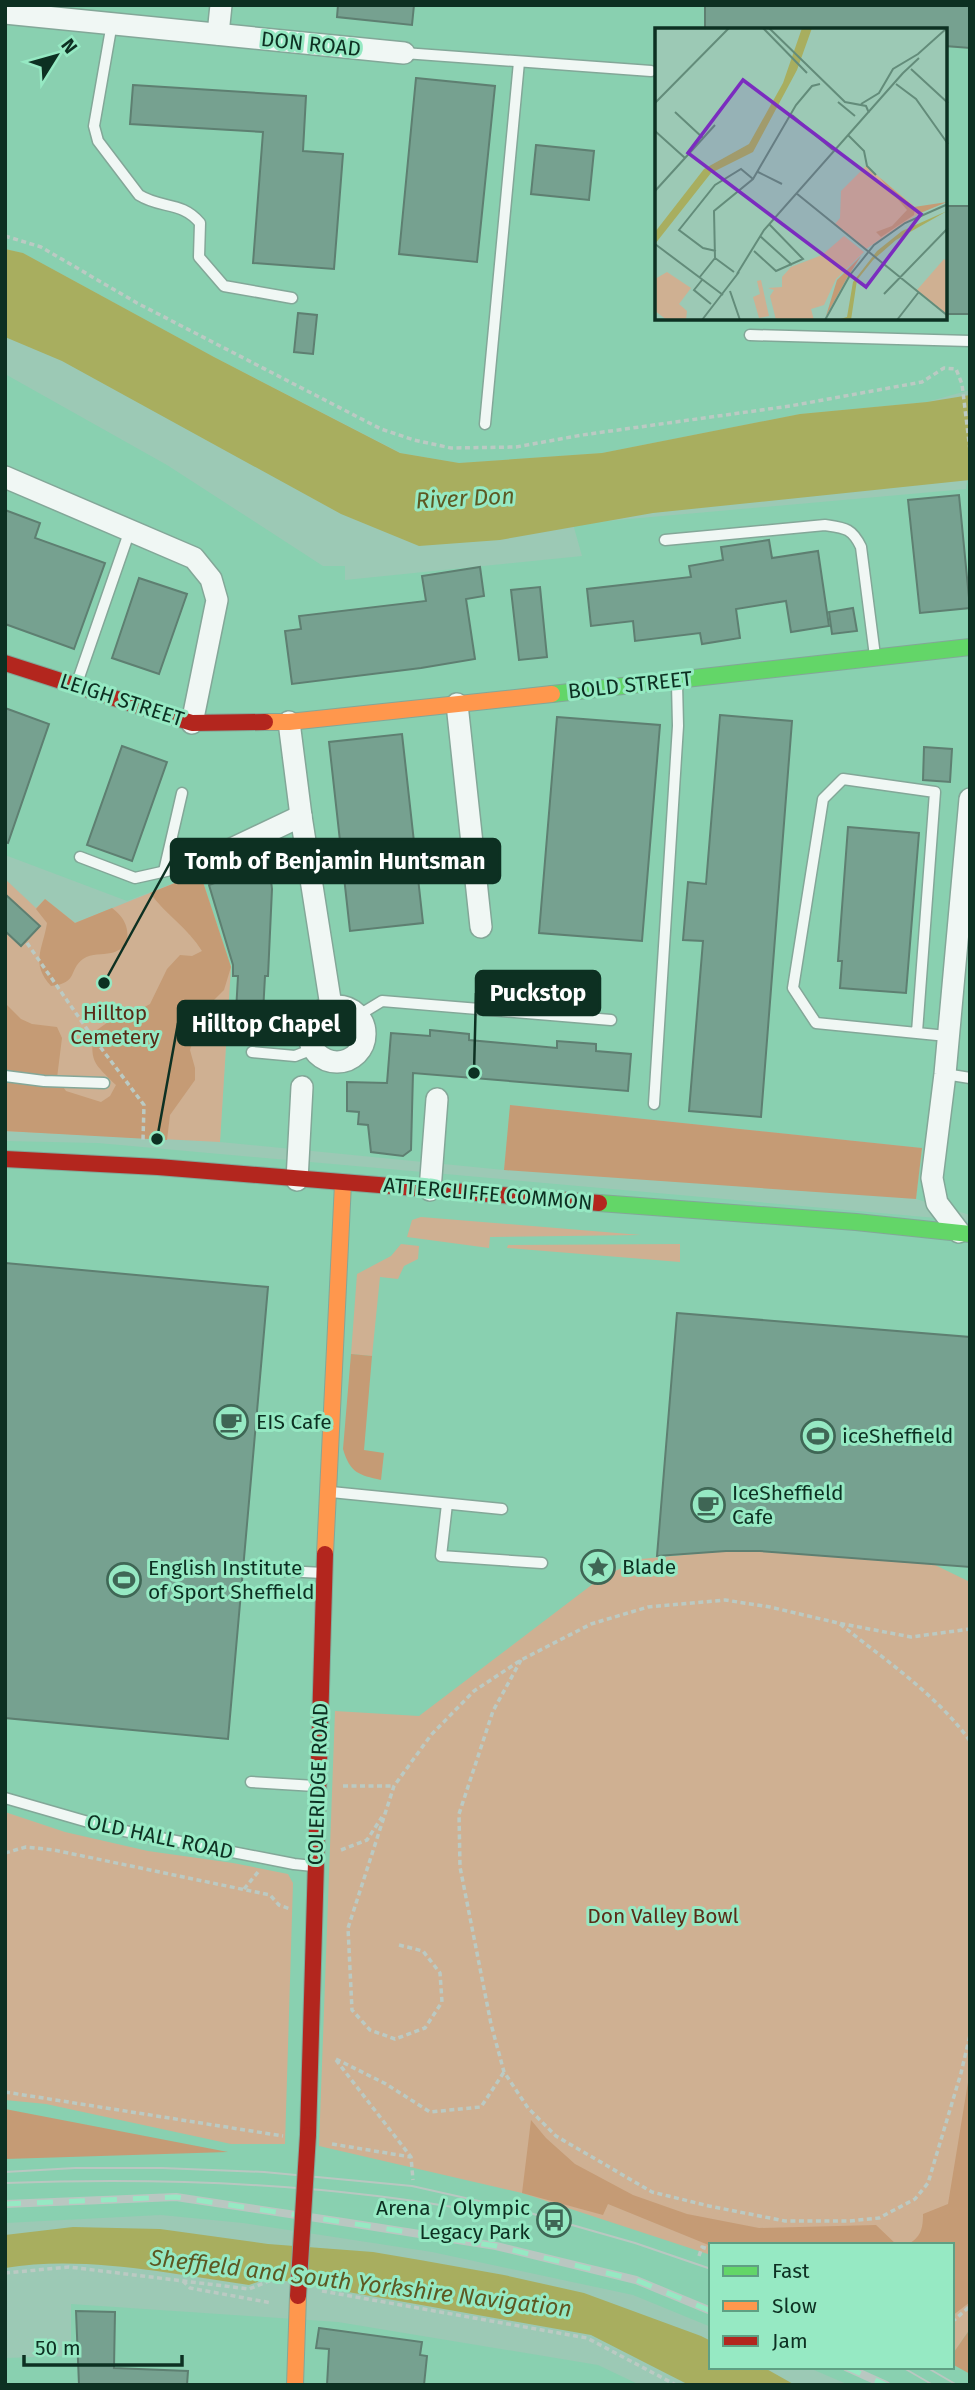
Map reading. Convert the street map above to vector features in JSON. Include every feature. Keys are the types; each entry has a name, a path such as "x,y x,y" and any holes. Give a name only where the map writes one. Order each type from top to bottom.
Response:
{"street":[{"path":"218,34 221,5"},
{"name":"DON ROAD","path":"5,13 404,53"},
{"path":"5,477 194,558 211,579 217,600 192,723"},
{"name":"BOLD STREET","path":"289,722 970,647"},
{"name":"LEIGH STREET","path":"5,663 192,723 289,722"},
{"path":"457,704 481,927"},
{"path":"289,722 331,1006"},
{"path":"964,1233 937,1203 932,1178 945,1074 970,799"},
{"path":"202,863 301,816"},
{"path":"331,1006 351,1009 359,1015 366,1033 365,1043 353,1058 335,1063 318,1056 313,1049 309,1031 316,1015 331,1006"},
{"path":"297,1180 302,1087"},
{"path":"430,1190 436,1098"},
{"name":"ATTERCLIFFE COMMON","path":"5,1159 142,1166 856,1222 964,1233"},
{"name":"COLERIDGE ROAD","path":"295,2385 307,2135 324,1573 343,1183"}],"lane":[{"path":"112,23 94,126 98,141 139,195 148,201 184,209 200,223 199,257 224,286 292,298"},
{"path":"404,53 650,71"},
{"path":"485,424 519,61"},
{"path":"750,335 970,341"},
{"path":"666,540 825,525 845,528 856,535 861,547 875,659"},
{"path":"76,686 130,530"},
{"path":"654,1104 678,726 677,680"},
{"path":"917,1032 935,792 843,779 823,799 793,988 816,1023 947,1035"},
{"path":"164,871 182,793"},
{"path":"80,857 135,877 202,863"},
{"path":"359,1015 382,1001 611,1020"},
{"path":"252,1052 295,1056 313,1049"},
{"path":"945,1074 970,1078"},
{"path":"5,1076 44,1081 104,1083"},
{"path":"328,1491 502,1509"},
{"path":"447,1504 441,1556 542,1563"},
{"path":"266,1570 324,1573"},
{"path":"251,1782 317,1786"},
{"name":"OLD HALL ROAD","path":"5,1798 109,1828 316,1866"}],"path":[{"path":"962,384 970,450"},
{"path":"27,943 89,1032 145,1105 142,1166"},
{"path":"399,1945 423,1951 440,1973 442,2002 425,2028 395,2039 370,2030 352,2010 348,1928 385,1812 394,1786 431,1735 474,1691 521,1660 591,1624 648,1607 725,1600 770,1606 911,1637 970,1629"},
{"path":"838,1623 896,1668 957,1723 970,1741"},
{"path":"521,1660 493,1711 459,1814 460,1867 491,2024 504,2072 528,2108 556,2136 652,2192 785,2221 879,2218 915,2199 928,2183 970,2035"},
{"path":"317,1786 394,1786"},
{"path":"316,1866 334,1853 367,1840 385,1812"},
{"path":"5,1853 26,1847 54,1850 270,1895 279,1905 292,1910 313,1910"},
{"path":"413,2180 411,2157 334,2059 386,2084 430,2112 481,2107 504,2072"},
{"path":"5,2092 290,2137"},
{"path":"330,2144 411,2157"},
{"path":"699,2256 702,2247 709,2249"},
{"path":"181,2280 190,2288 298,2302"},
{"path":"954,2320 970,2306"},
{"path":"587,2338 676,2385"}],"shaded area":[{"path":"5,5 970,5 970,390 927,402 800,414 602,453 459,463 401,453 214,357 23,253 5,249"},
{"path":"5,374 167,465 323,566 345,566 345,580 582,556 573,524 966,489 967,481 970,480 970,1215 916,1199 922,1148 511,1105 504,1170 220,1142 227,1028 200,873 127,901 5,855"},
{"path":"5,1141 98,1143 970,1221 970,2385 849,2385 812,2369 954,2369 954,2243 709,2243 709,2326 633,2295 432,2252 243,2223 161,2215 5,2223"},
{"path":"71,2304 338,2322 598,2365 640,2385 5,2385 5,2358 71,2356"}],"green space":[{"name":"Hilltop Cemetery","path":"200,873 231,967 220,1142 5,1131 5,879 36,908 45,899 75,923"},
{"path":"200,873 231,967 224,990 208,1006 199,1022 190,1050 195,1080 170,1115 167,1140 5,1131 5,1003 21,1019 32,1024 57,1027 62,1038 57,1078 66,1091 101,1102 110,1096 116,1085 95,1062 92,1050 94,1032 111,1020 130,1015 150,1004 167,969 180,955 192,956 202,951 150,893"},
{"path":"45,899 75,923 112,908 125,924 127,945 113,952 86,957 78,963 66,982 51,986 39,963 47,923 36,909"},
{"path":"510,1105 922,1148 916,1199 504,1170"},
{"path":"421,1217 641,1235 490,1237 489,1248 407,1237 412,1220"},
{"path":"401,1244 419,1246 418,1259 404,1266 398,1279 380,1277 372,1356 351,1354 357,1274 391,1256"},
{"path":"680,1244 680,1262 507,1248 508,1245"},
{"path":"351,1354 372,1356 364,1450 384,1453 381,1480 356,1472 343,1449"},
{"name":"Don Valley Bowl","path":"726,1551 795,1553 933,1564 970,1582 970,2329 954,2352 954,2243 709,2243 709,2254 522,2193 319,2146 335,1711 419,1716 602,1577 641,1559"},
{"path":"5,1812 65,1832 148,1851 288,1874 293,1883 285,2144 231,2144 46,2104 5,2100"},
{"path":"970,2070 970,2302 954,2314 954,2243 910,2243 920,2232 923,2214 948,2204"},
{"path":"5,2109 228,2152 5,2159"},
{"path":"531,2120 546,2138 575,2164 633,2195 687,2214 759,2228 876,2225 895,2243 709,2243 709,2245 608,2204 603,2215 522,2193"},
{"path":"970,2329 970,2374 954,2365 954,2352"}],"water":[{"name":"River Don","path":"5,249 23,253 214,357 400,453 459,463 602,453 800,414 927,402 970,395 970,480 653,513 500,540 419,546 341,514 62,361 5,337"},
{"name":"Sheffield and South Yorkshire Navigation","path":"73,2227 160,2229 268,2244 373,2252 504,2275 584,2293 701,2336 709,2340 709,2369 767,2369 795,2385 689,2385 591,2335 269,2278 249,2285 97,2265 5,2268 5,2235"}],"building":[{"path":"338,5 414,5 412,25 337,17"},
{"path":"705,5 970,5 970,48 947,46 947,28 705,28"},
{"path":"416,78 495,86 477,262 399,254"},
{"path":"133,85 306,96 303,151 343,154 334,269 253,263 263,132 130,124"},
{"path":"536,145 594,151 589,200 531,194"},
{"path":"947,206 970,206 970,314 947,314"},
{"path":"298,313 317,315 313,354 294,352"},
{"path":"959,495 970,608 920,613 908,500"},
{"path":"5,510 40,523 35,538 105,563 74,649 5,624"},
{"path":"769,540 772,558 818,551 829,626 791,632 786,601 736,609 740,638 702,644 700,633 635,641 633,621 591,626 587,589 691,577 689,566 723,560 721,547"},
{"path":"480,567 484,596 466,599 475,659 292,684 285,631 301,629 299,616 426,601 422,576"},
{"path":"139,578 187,594 159,674 112,658"},
{"path":"540,587 547,657 519,660 511,590"},
{"path":"853,608 857,631 832,634 829,612"},
{"path":"5,708 49,724 8,843 5,842"},
{"path":"720,715 792,721 761,1117 689,1111 703,941 683,940 688,882 706,884"},
{"path":"557,717 660,725 642,941 539,933"},
{"path":"402,734 423,923 350,931 329,742"},
{"path":"122,746 167,762 132,861 87,845"},
{"path":"924,747 952,749 950,782 923,780"},
{"path":"848,827 919,833 906,993 840,988 842,961 838,961"},
{"path":"269,863 272,889 268,976 265,976 262,1031 235,1030 238,976 233,976 233,965 209,885"},
{"path":"5,894 40,926 21,946 5,931"},
{"path":"430,1030 469,1034 469,1040 557,1048 557,1041 596,1044 596,1051 631,1054 628,1091 413,1073 411,1150 403,1156 371,1152 368,1125 358,1124 359,1112 347,1111 347,1082 387,1083 391,1033 430,1036"},
{"name":"English Institute of Sport Sheffield","path":"5,1263 268,1287 228,1739 5,1718"},
{"name":"iceSheffield","path":"677,1313 970,1337 970,1567 760,1551 657,1556"},
{"path":"76,2311 115,2312 114,2368 188,2371 187,2385 79,2385"},
{"path":"319,2328 422,2342 420,2355 427,2356 424,2385 327,2385 329,2349 316,2348"}],"tram line":[{"path":"5,2172 75,2168 162,2168 264,2172 412,2186 523,2211 635,2243 709,2268"},
{"path":"5,2183 126,2181 247,2185 367,2195 486,2213"},
{"path":"905,2369 933,2385"},
{"path":"929,2369 957,2385"}],"railway":[{"path":"5,2204 176,2197 343,2222 496,2246 636,2280 709,2310"},
{"path":"850,2369 886,2385"}],"traffic: fast":[{"path":"552,694 970,647"},
{"path":"599,1203 856,1222 970,1234"}],"traffic: slow":[{"path":"265,722 289,722 552,694"},
{"path":"325,1554 343,1183"},
{"path":"295,2385 298,2296"}],"traffic: jam":[{"path":"5,663 192,723 265,722"},
{"path":"5,1159 158,1167 599,1203"},
{"path":"308,2135 325,1554"},
{"path":"298,2296 308,2135"}],"place":[{"name":"Tomb of Benjamin Huntsman","path":"104,983"},
{"name":"Puckstop","path":"474,1073"},
{"name":"Hilltop Chapel","path":"157,1139"},
{"name":"EIS Cafe","path":"231,1422"},
{"name":"iceSheffield","path":"818,1436"},
{"name":"IceSheffield Cafe","path":"708,1505"},
{"name":"Blade","path":"598,1567"},
{"name":"English Institute of Sport Sheffield","path":"124,1580"},
{"name":"Arena / Olympic Legacy Park","path":"554,2220"}]}
